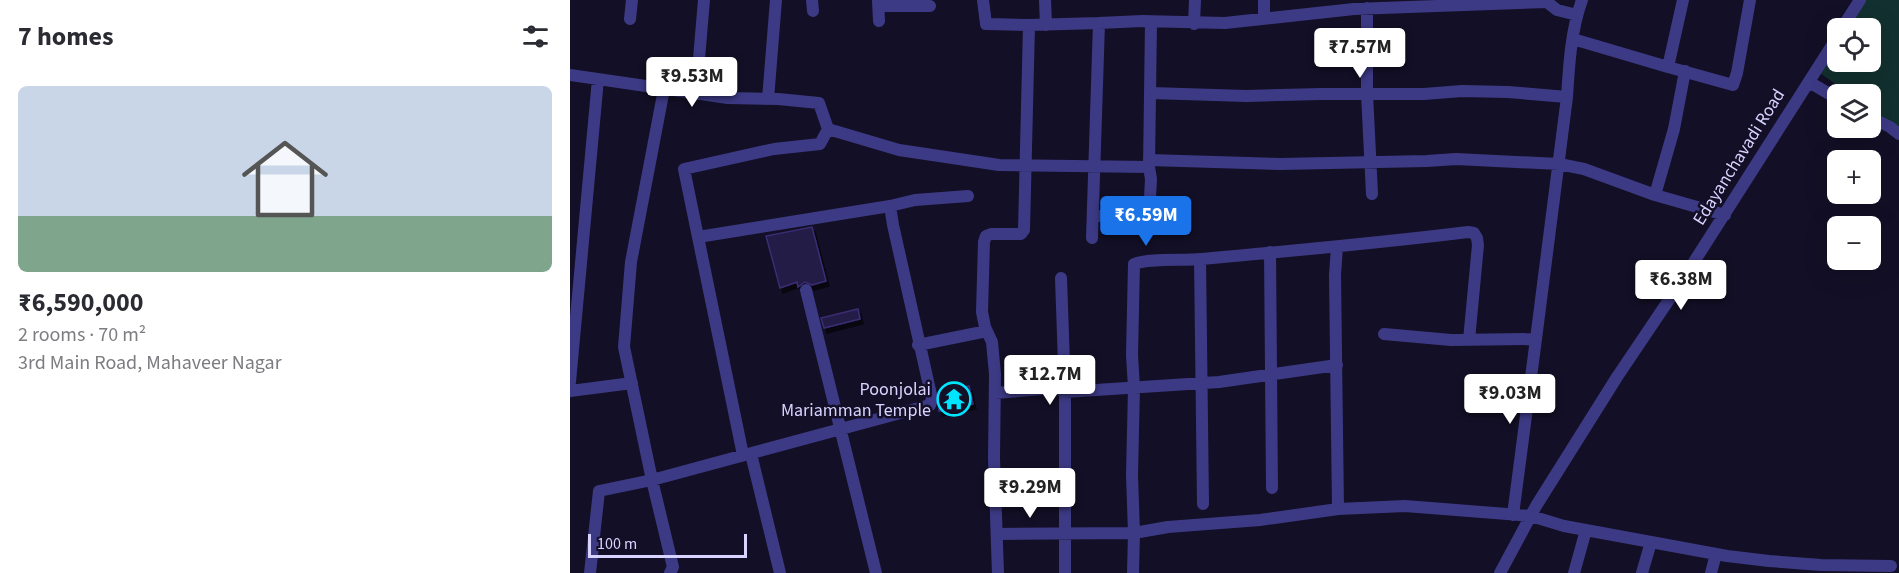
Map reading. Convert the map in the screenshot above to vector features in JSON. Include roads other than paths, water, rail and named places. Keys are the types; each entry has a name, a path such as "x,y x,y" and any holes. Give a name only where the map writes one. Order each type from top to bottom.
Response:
{"street":[{"path":"630,19 632,0"},
{"path":"696,94 704,0"},
{"path":"768,99 776,0"},
{"path":"983,0 986,24 1243,22 1354,4 1367,8 1397,4 1547,1 1557,10 1576,15"},
{"path":"1045,0 1047,25"},
{"path":"1194,24 1195,0"},
{"path":"1264,0 1264,18"},
{"path":"1513,515 1576,15 1582,0"},
{"path":"1668,67 1683,0"},
{"path":"1573,39 1733,85 1750,0"},
{"path":"1848,18 1860,0"},
{"path":"879,21 878,3 930,6"},
{"path":"1367,8 1367,94 1372,194"},
{"path":"1093,216 1149,216 1152,179 1149,164 1151,22"},
{"path":"1092,237 1099,23"},
{"path":"998,573 994,458 995,374 989,336 982,312 984,242 986,236 991,234 1021,234 1024,230 1029,25"},
{"name":"Edayanchavadi Road","path":"1500,573 1531,516 1617,378 1725,215 1827,53"},
{"path":"1655,195 1674,129 1685,71"},
{"path":"570,75 728,98 819,103 828,129 820,144 774,149 684,169 747,454 780,573"},
{"path":"570,382 598,80"},
{"path":"1809,82 1827,93"},
{"path":"664,89 631,262 624,347 673,567 670,573"},
{"path":"1150,93 1246,96 1485,91 1567,97"},
{"path":"1881,122 1899,134"},
{"path":"828,129 898,150 999,165 1094,167 1456,159 1559,164 1584,169 1655,195 1725,215"},
{"path":"698,237 915,200 968,196"},
{"path":"590,573 599,491 652,480 930,405 932,399 918,345 890,206"},
{"path":"1133,573 1134,388 1132,355 1134,264 1136,262 1200,259 1474,233 1478,245 1468,340"},
{"path":"1337,247 1335,275 1338,509"},
{"path":"1270,252 1272,488"},
{"path":"1200,259 1203,504"},
{"path":"1061,278 1065,392 1065,573"},
{"path":"806,290 876,573"},
{"path":"1384,334 1468,340 1536,339"},
{"path":"918,345 989,336"},
{"path":"995,393 1056,388 1065,392 1202,384 1337,365"},
{"path":"570,391 632,383"},
{"path":"997,534 1134,533 1168,527 1260,520 1338,509 1405,506 1531,516 1564,526 1716,554 1780,562 1891,566"},
{"path":"1574,573 1586,530"},
{"path":"1642,573 1651,542"},
{"path":"1711,573 1716,554"}],"place":[{"name":"Poonjolai Mariamman Temple","path":"954,399"}]}
